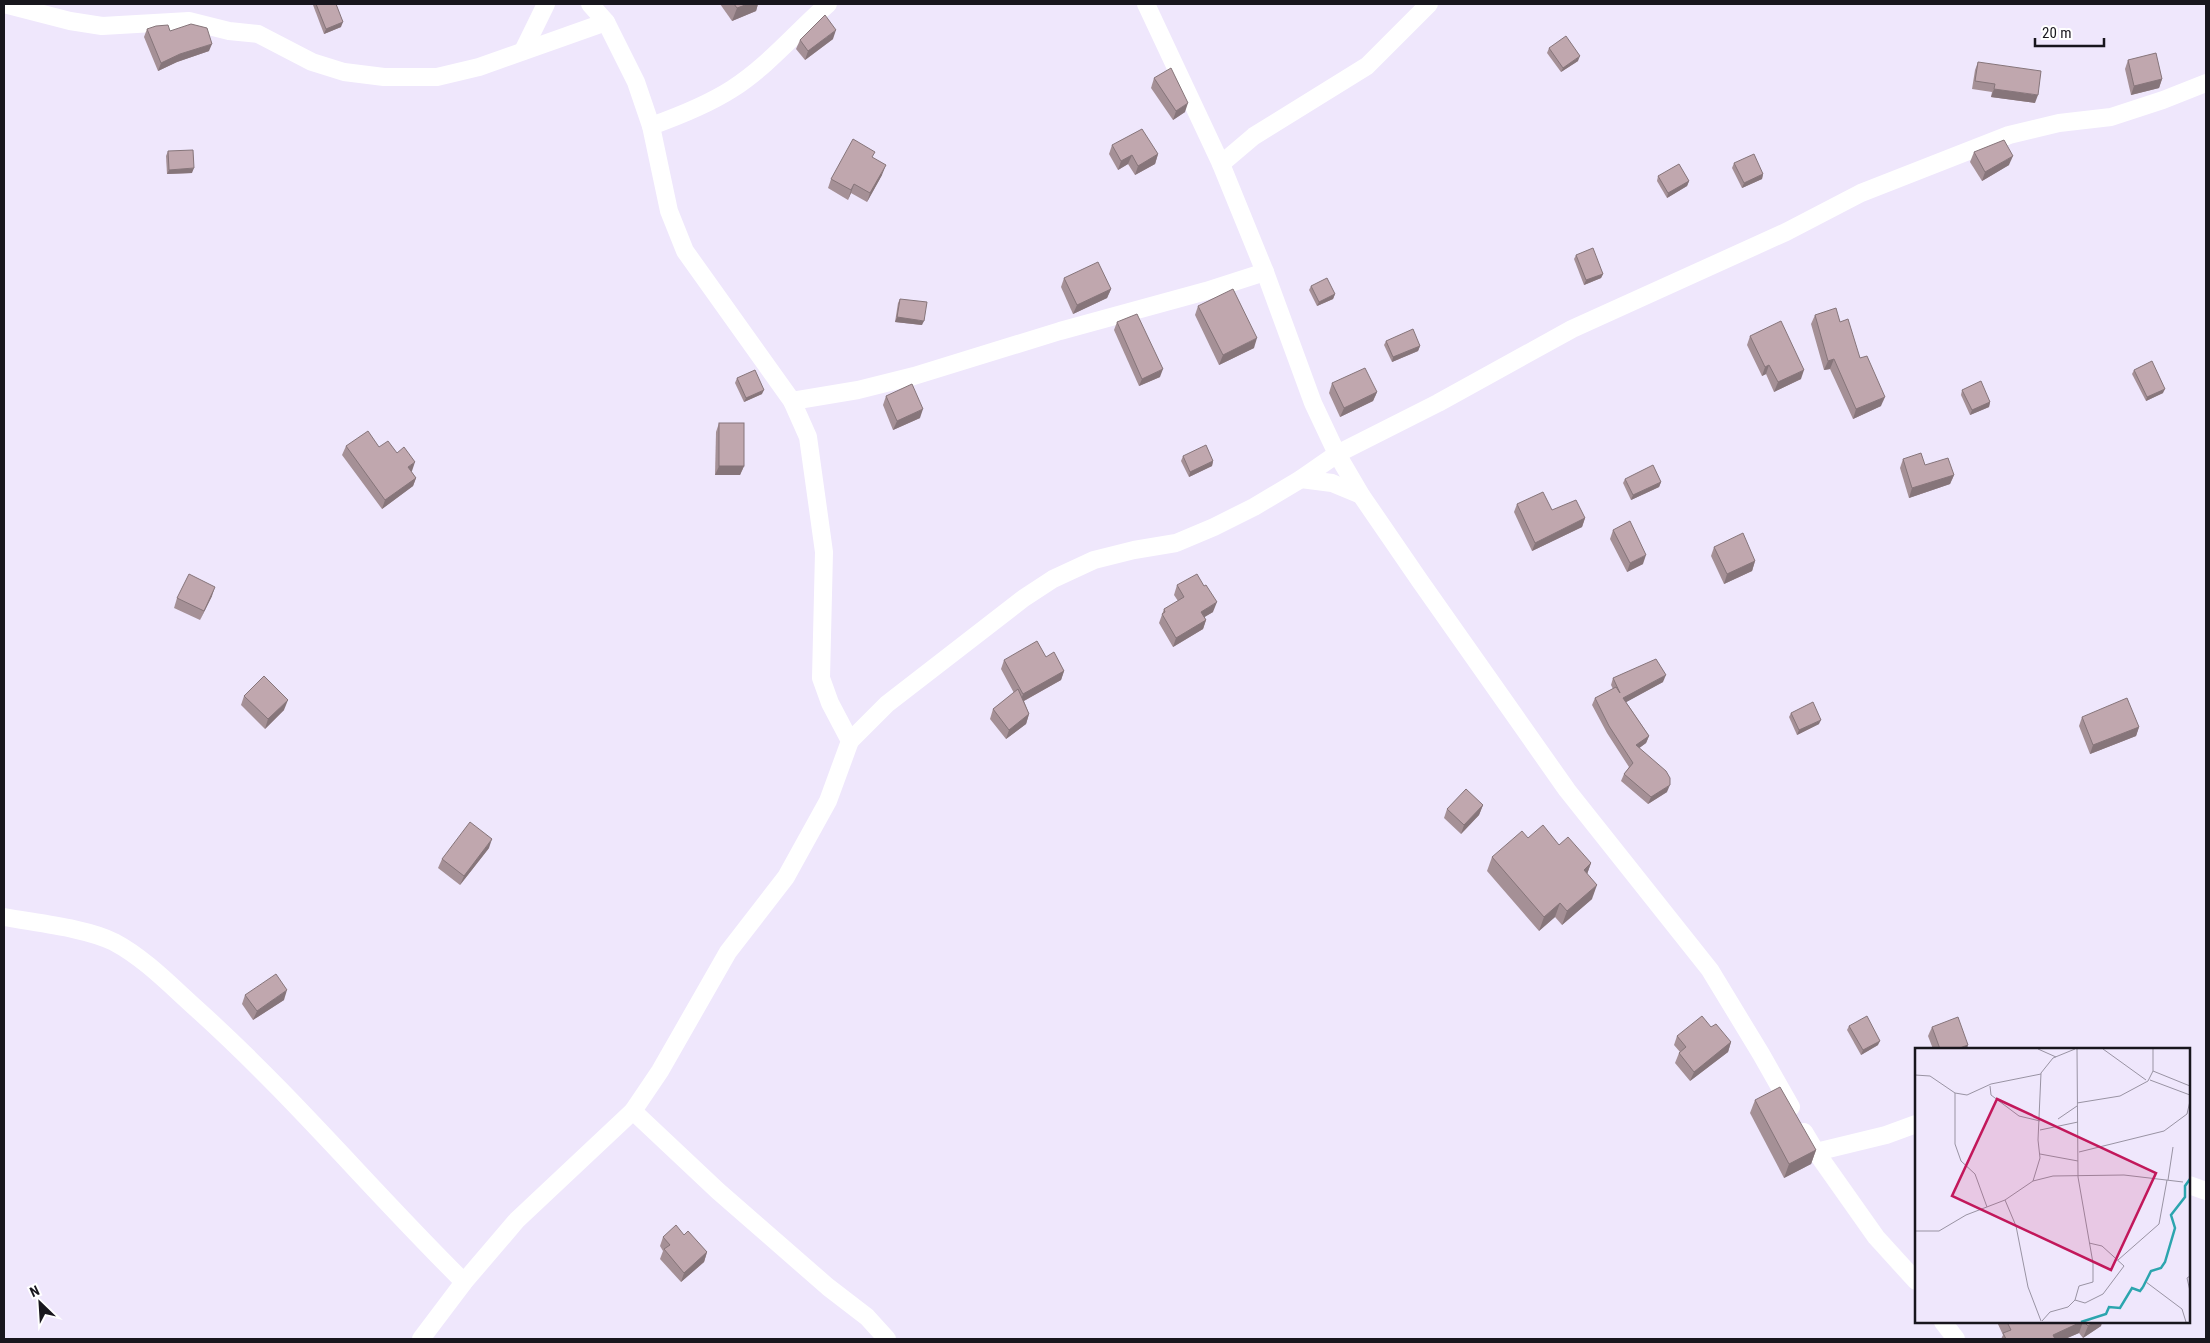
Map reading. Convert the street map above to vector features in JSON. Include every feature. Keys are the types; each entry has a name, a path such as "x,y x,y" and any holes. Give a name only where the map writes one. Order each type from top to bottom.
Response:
{"street":[{"path":"4,4 102,26 189,20 229,31 258,34 312,62 344,72 384,77 437,77 479,67 606,22"},
{"path":"523,51 546,4"},
{"path":"590,4 606,22 636,82 651,126 669,211 685,251 792,401 808,437 812,453 824,552 821,678 830,703 850,741"},
{"path":"651,126 696,109 733,89 828,4"},
{"path":"1146,4 1221,164 1265,272 1312,403 1337,454 1361,495 1567,790 1710,970 1761,1054 1816,1152 1876,1237 1915,1279"},
{"path":"1221,164 1254,136 1367,66 1429,4"},
{"path":"421,1339 464,1282 518,1220 633,1111 660,1071 728,952 786,877 828,801 850,741 888,704 1024,598 1053,579 1094,560 1134,550 1176,543 1254,507 1301,479 1337,454 1438,403 1572,329 1786,232 1861,193 2009,136 2059,123 2112,117 2206,83"},
{"path":"792,401 858,390 914,376 1060,331 1206,291 1265,272"},
{"path":"1301,479 1332,483 1361,495"},
{"path":"4,917 82,932 114,942 152,969 215,1025 286,1094 415,1233 464,1282"},
{"path":"633,1111 718,1191 828,1287 868,1317 887,1339"},
{"path":"1816,1152 1886,1135 1915,1124"},
{"path":"2190,1185 2206,1191"},
{"path":"1944,1323 1956,1339"}],"building":[{"path":"316,4 336,4 343,22 326,29"},
{"path":"734,4 748,4 737,8"},
{"path":"825,15 836,30 808,51 800,40"},
{"path":"191,24 207,28 212,44 180,54 161,63 147,29 168,25 170,31"},
{"path":"1566,36 1580,56 1563,68 1549,48"},
{"path":"2156,53 2162,79 2134,86 2128,60"},
{"path":"1978,62 2041,71 2038,95 1994,89 1995,84 1975,81"},
{"path":"1171,68 1188,103 1176,111 1154,78"},
{"path":"1142,129 1158,154 1138,166 1132,155 1121,161 1112,145"},
{"path":"853,139 875,152 872,157 886,165 870,193 854,184 851,190 831,179"},
{"path":"2004,140 2013,156 1985,172 1974,152"},
{"path":"193,150 194,168 169,170 168,151"},
{"path":"1754,154 1763,174 1744,183 1734,163"},
{"path":"1679,164 1689,181 1668,193 1658,176"},
{"path":"1593,248 1603,274 1586,280 1576,255"},
{"path":"1098,262 1111,289 1077,305 1064,278"},
{"path":"1327,278 1335,294 1319,302 1311,286"},
{"path":"1233,289 1257,338 1223,355 1198,306"},
{"path":"900,299 927,302 924,321 897,317"},
{"path":"1836,308 1840,322 1848,319 1860,358 1867,356 1885,397 1856,409 1834,359 1828,361 1815,315"},
{"path":"1137,314 1163,369 1142,379 1117,322"},
{"path":"1781,321 1804,370 1778,382 1769,365 1765,367 1750,336"},
{"path":"1413,329 1420,346 1393,357 1386,341"},
{"path":"2152,361 2165,389 2147,397 2134,370"},
{"path":"1365,368 1377,392 1344,408 1332,383"},
{"path":"755,370 764,390 746,398 737,378"},
{"path":"1981,381 1990,402 1972,410 1962,390"},
{"path":"912,384 923,409 897,421 886,396"},
{"path":"719,423 744,423 744,466 719,466"},
{"path":"368,431 379,447 388,441 397,453 404,447 415,462 408,467 416,478 385,500 346,446"},
{"path":"1206,445 1213,461 1190,472 1183,456"},
{"path":"1921,453 1925,465 1948,458 1954,475 1912,488 1903,459"},
{"path":"1653,465 1661,482 1633,495 1625,479"},
{"path":"1543,492 1552,510 1576,500 1585,518 1535,543 1517,504"},
{"path":"1630,521 1646,555 1630,563 1613,530"},
{"path":"1743,533 1755,561 1727,574 1714,547"},
{"path":"189,574 215,587 204,611 177,598"},
{"path":"1197,574 1217,602 1201,612 1206,620 1176,638 1162,614 1165,612 1164,609 1184,597 1177,585"},
{"path":"1037,641 1046,657 1054,652 1064,671 1023,694 1004,660"},
{"path":"1656,659 1666,675 1623,698 1649,736 1636,745 1666,771 1670,778 1670,785 1651,797 1624,774 1633,763 1609,726 1595,698 1616,687 1620,693 1613,678"},
{"path":"264,676 288,700 268,719 244,696"},
{"path":"1018,689 1029,714 1009,730 993,709"},
{"path":"2127,698 2139,727 2093,745 2082,717"},
{"path":"1813,702 1821,720 1799,730 1791,713"},
{"path":"1466,789 1483,805 1464,825 1447,809"},
{"path":"470,822 492,839 464,876 442,859"},
{"path":"1543,825 1559,845 1568,837 1591,863 1584,870 1597,885 1567,911 1560,903 1544,917 1492,857 1522,831 1528,838"},
{"path":"276,974 287,990 257,1011 245,995"},
{"path":"1702,1016 1711,1027 1716,1024 1731,1042 1694,1072 1679,1053 1686,1047 1677,1036"},
{"path":"1867,1016 1880,1041 1863,1050 1849,1026"},
{"path":"1958,1017 1968,1045 1960,1048 1940,1048 1932,1027"},
{"path":"1780,1087 1816,1150 1789,1164 1755,1100"},
{"path":"676,1225 684,1235 688,1231 707,1252 684,1273 664,1249 670,1245 663,1237"},
{"path":"2008,1323 2079,1323 2053,1335 2055,1339 2006,1339 2003,1333 2011,1330"}]}
